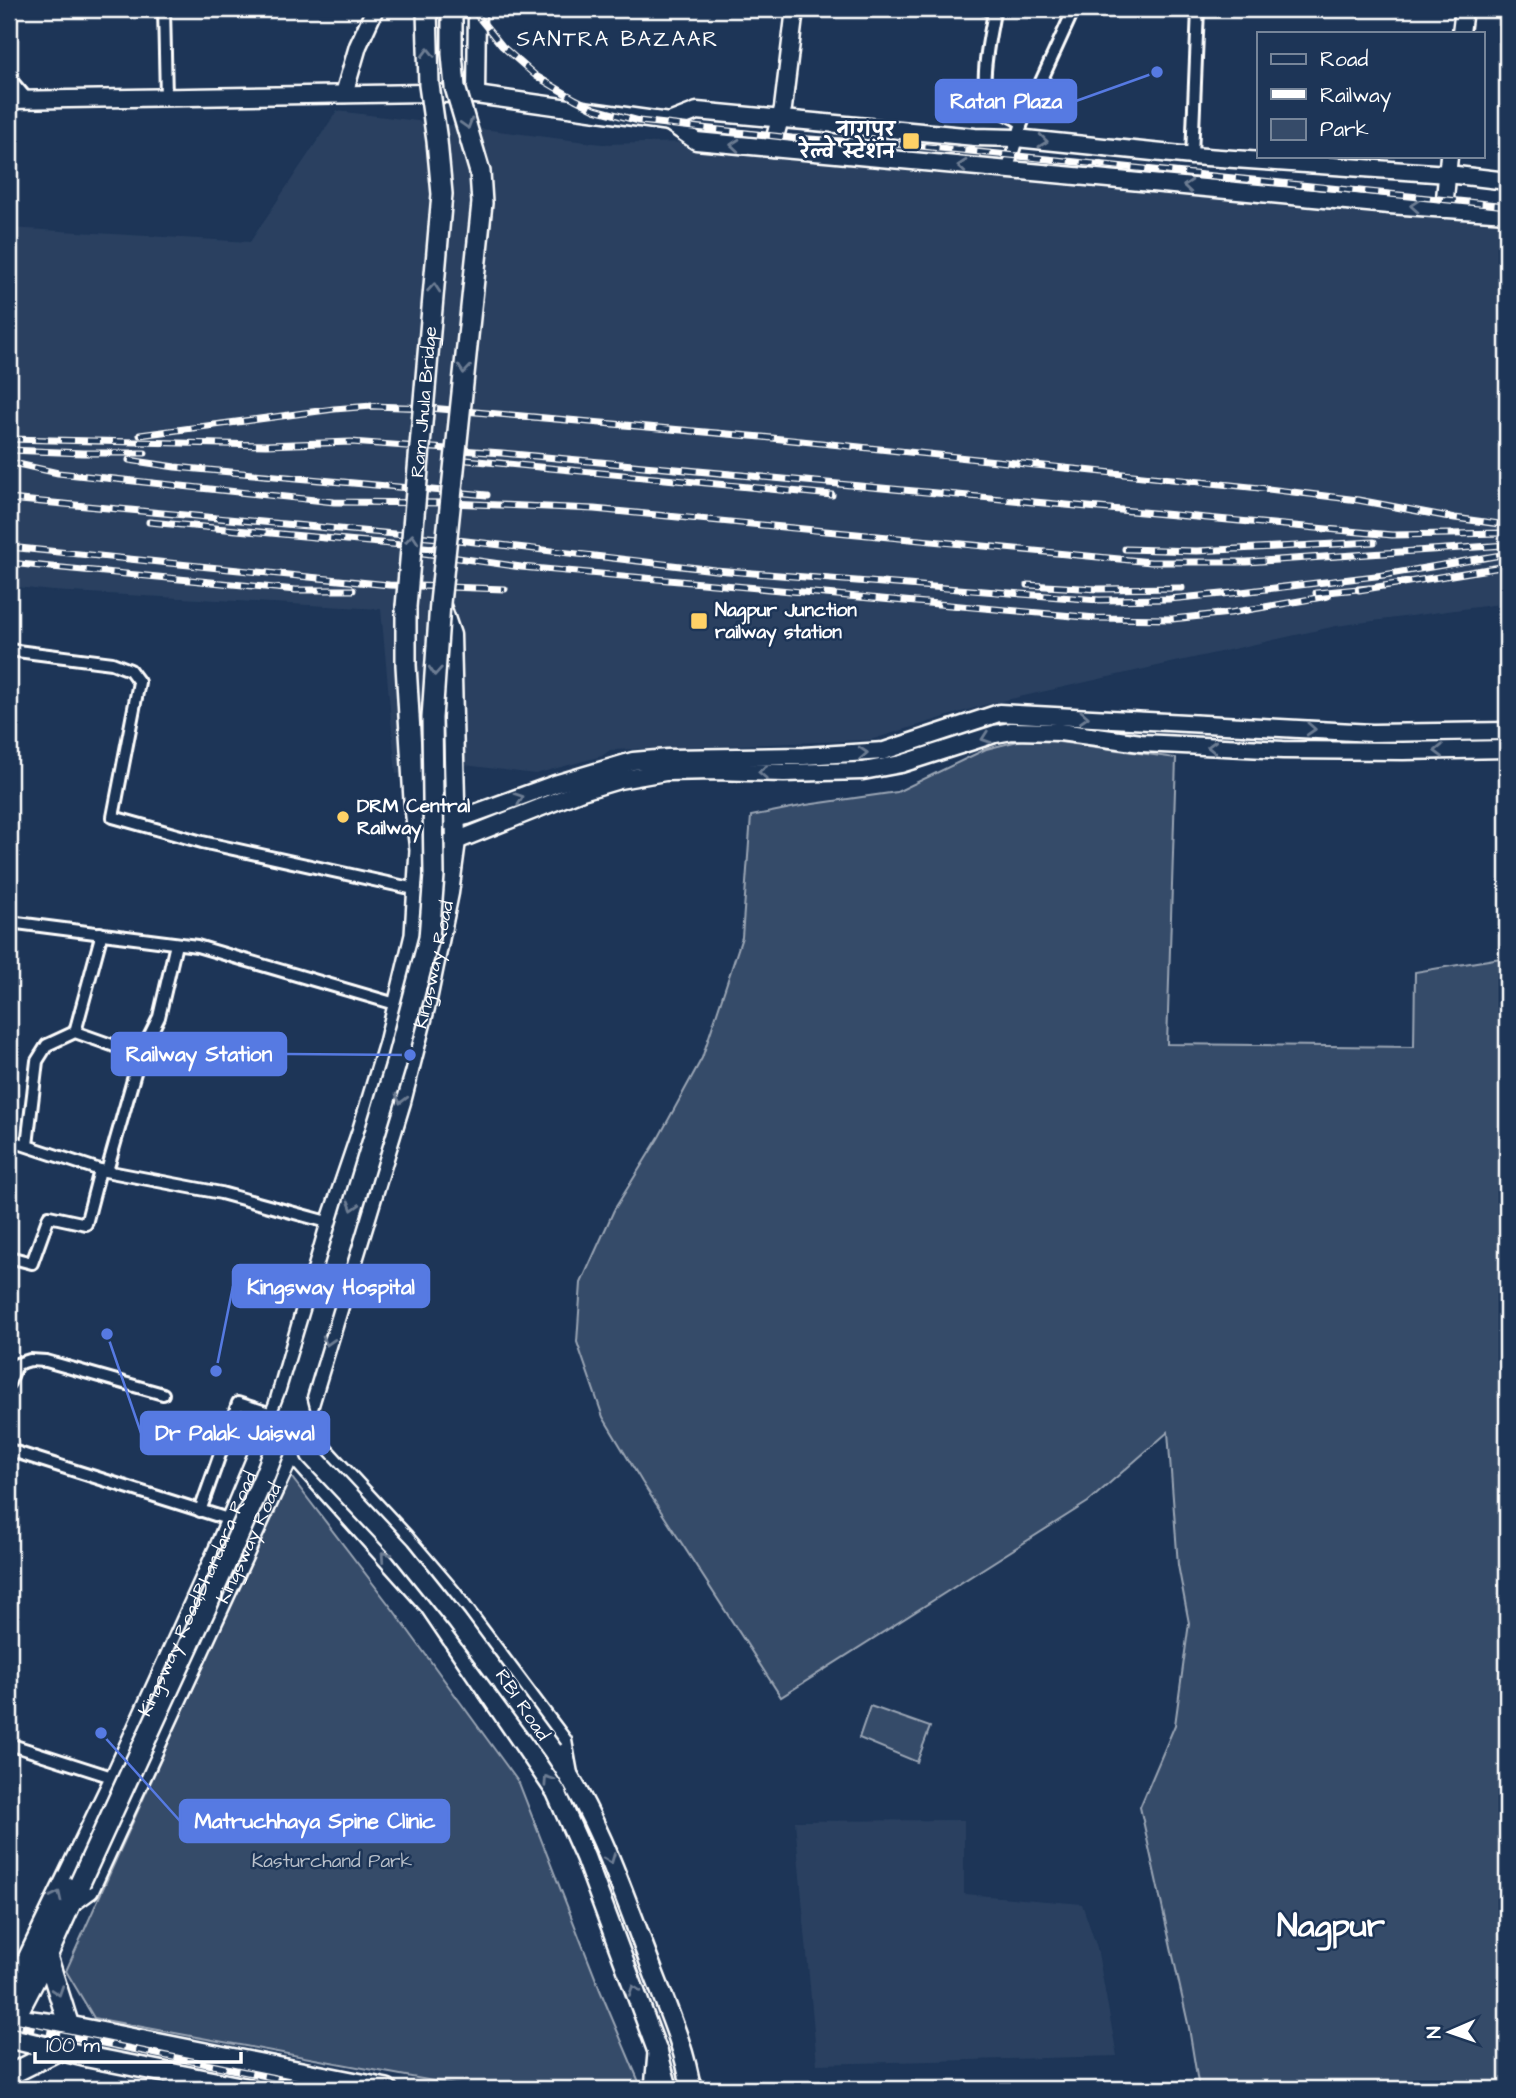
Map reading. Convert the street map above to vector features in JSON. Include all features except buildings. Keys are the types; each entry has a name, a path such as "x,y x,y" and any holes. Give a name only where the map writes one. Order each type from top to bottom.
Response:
{"highway":[{"name":"Ram Jhula Bridge","path":"414,800 406,665 406,607 442,194 429,85 427,9"},
{"name":"Ram Jhula Bridge","path":"280,1411 395,1067 429,938 434,875 432,718 440,603 482,204 480,172 455,87 452,9"},
{"name":"Kingsway Road;Bhandara Road","path":"9,1998 115,1778 280,1411 331,1223 363,1129 399,1005 415,935 420,850 414,800"},
{"path":"71,1903 264,1477 280,1411"},
{"name":"Kingsway Road","path":"10,2026 71,1903"},
{"path":"47,1956 69,2026"},
{"path":"9,1972 27,1957"},
{"path":"10,2026 69,2026 343,2085 387,2089"},
{"path":"10,2026 59,2050 250,2089"},
{"path":"9,2075 59,2050"},
{"path":"655,2089 658,2053"}],"main road":[{"path":"344,94 358,46 375,9"},
{"path":"476,95 477,9"},
{"path":"772,148 783,108 795,9"},
{"path":"1461,32 1464,9"},
{"path":"9,100 344,94 476,95 669,122 696,141 1507,213"},
{"path":"669,122 697,111 1192,156 1448,174 1507,181"},
{"path":"1444,208 1449,158"},
{"name":"Kingsway Road","path":"71,1903 89,1890 302,1428 401,1102 427,1000 461,818 454,780 451,635 440,603"},
{"path":"418,828 461,818 555,784 633,761 884,751 999,713 1372,733 1507,731"},
{"path":"420,850 474,835 619,780 665,772 690,771 863,771 901,764 1012,731 1060,732 1141,743 1283,750 1507,749"},
{"path":"461,818 467,831 474,835"},
{"path":"280,1411 302,1428 452,1593 563,1741 570,1775"},
{"path":"280,1411 304,1435 311,1455 409,1561 457,1621 570,1775 605,1845 680,2045 692,2087"},
{"name":"RBI Road","path":"280,1411 291,1451 429,1605 556,1792 585,1857 658,2053 668,2089"}],"street":[{"path":"164,9 166,97"},
{"path":"1007,170 1022,123 1074,9"},
{"path":"1192,156 1198,9"},
{"path":"992,10 986,94 990,103 1022,123"},
{"path":"9,78 27,99"},
{"path":"9,650 112,663 130,670 139,682 113,817 202,842 419,890"},
{"path":"9,922 197,946 399,1005"},
{"path":"75,1032 100,933"},
{"path":"9,1257 32,1264 49,1216 86,1224 140,1055 159,1017 176,944"},
{"path":"27,1146 37,1061 47,1045 75,1032 140,1055"},
{"path":"9,1140 104,1171 221,1193 331,1223"},
{"path":"9,1383 18,1364 30,1360 46,1361 163,1394"},
{"path":"200,1511 238,1402 280,1411"},
{"path":"9,1450 231,1520"},
{"path":"9,1744 115,1778"}],"shaded area":[{"path":"337,111 602,144 734,141 1165,191 1507,221 1507,603 1336,626 984,705 870,740 610,750 602,756 535,774 457,764 396,774 381,609 52,591 9,586 9,228 250,242"},
{"path":"964,1820 964,1894 1082,1904 1097,1948 1117,2056 817,2064 795,1821"}],"green space":[{"path":"1030,738 1176,758 1167,1044 1414,1047 1415,972 1507,957 1507,2089 1199,2089 1189,2028 1140,1807 1175,1725 1189,1623 1178,1565 1168,1432 1088,1502 781,1697 603,1417 577,1342 581,1283 614,1210 659,1137 702,1058 742,937 751,816 897,792 986,749"},
{"name":"Kasturchand Park","path":"289,1474 394,1611 519,1783 642,2089 476,2089 94,2018 66,1971"},
{"path":"870,1706 930,1727 917,1762 859,1738"}],"railway":[{"path":"472,9 502,46 536,76 595,109 639,121 792,138 910,145 1507,206"},
{"path":"140,435 334,409 372,406 430,408 762,437 1260,488 1358,500 1507,525"},
{"path":"9,439 266,445 351,442 502,453 1392,535 1507,533"},
{"path":"9,450 145,453"},
{"path":"129,460 175,467 487,495"},
{"path":"467,460 832,495"},
{"path":"9,462 58,473 334,502 594,509 1151,562 1247,562 1507,545"},
{"path":"9,499 449,539 715,570 1099,600 1169,599 1233,593 1384,575 1507,554"},
{"path":"149,522 434,548"},
{"path":"1125,549 1197,551 1374,542"},
{"path":"9,547 389,585 505,589"},
{"path":"423,553 521,567 1096,618 1172,619 1230,613 1328,596"},
{"path":"9,563 296,590 353,590"},
{"path":"1359,590 1507,566"},
{"path":"1028,585 1098,589 1182,588"},
{"path":"1316,593 1369,588"},
{"path":"9,2024 330,2089"}],"place":[{"name":"Ratan Plaza","path":"1157,72"},
{"name":"नागपुर रेल्वे स्टेशन","path":"911,141"},
{"name":"Nagpur Junction railway station","path":"699,621"},
{"name":"DRM Central Railway","path":"343,817"},
{"name":"Railway Station","path":"410,1055"},
{"name":"Dr Palak Jaiswal","path":"107,1334"},
{"name":"Kingsway Hospital","path":"216,1371"},
{"name":"Matruchhaya Spine Clinic","path":"101,1733"}],"district":[{"name":"SANTRA BAZAAR","path":"618,39"},
{"name":"Nagpur","path":"1331,1926"}]}
